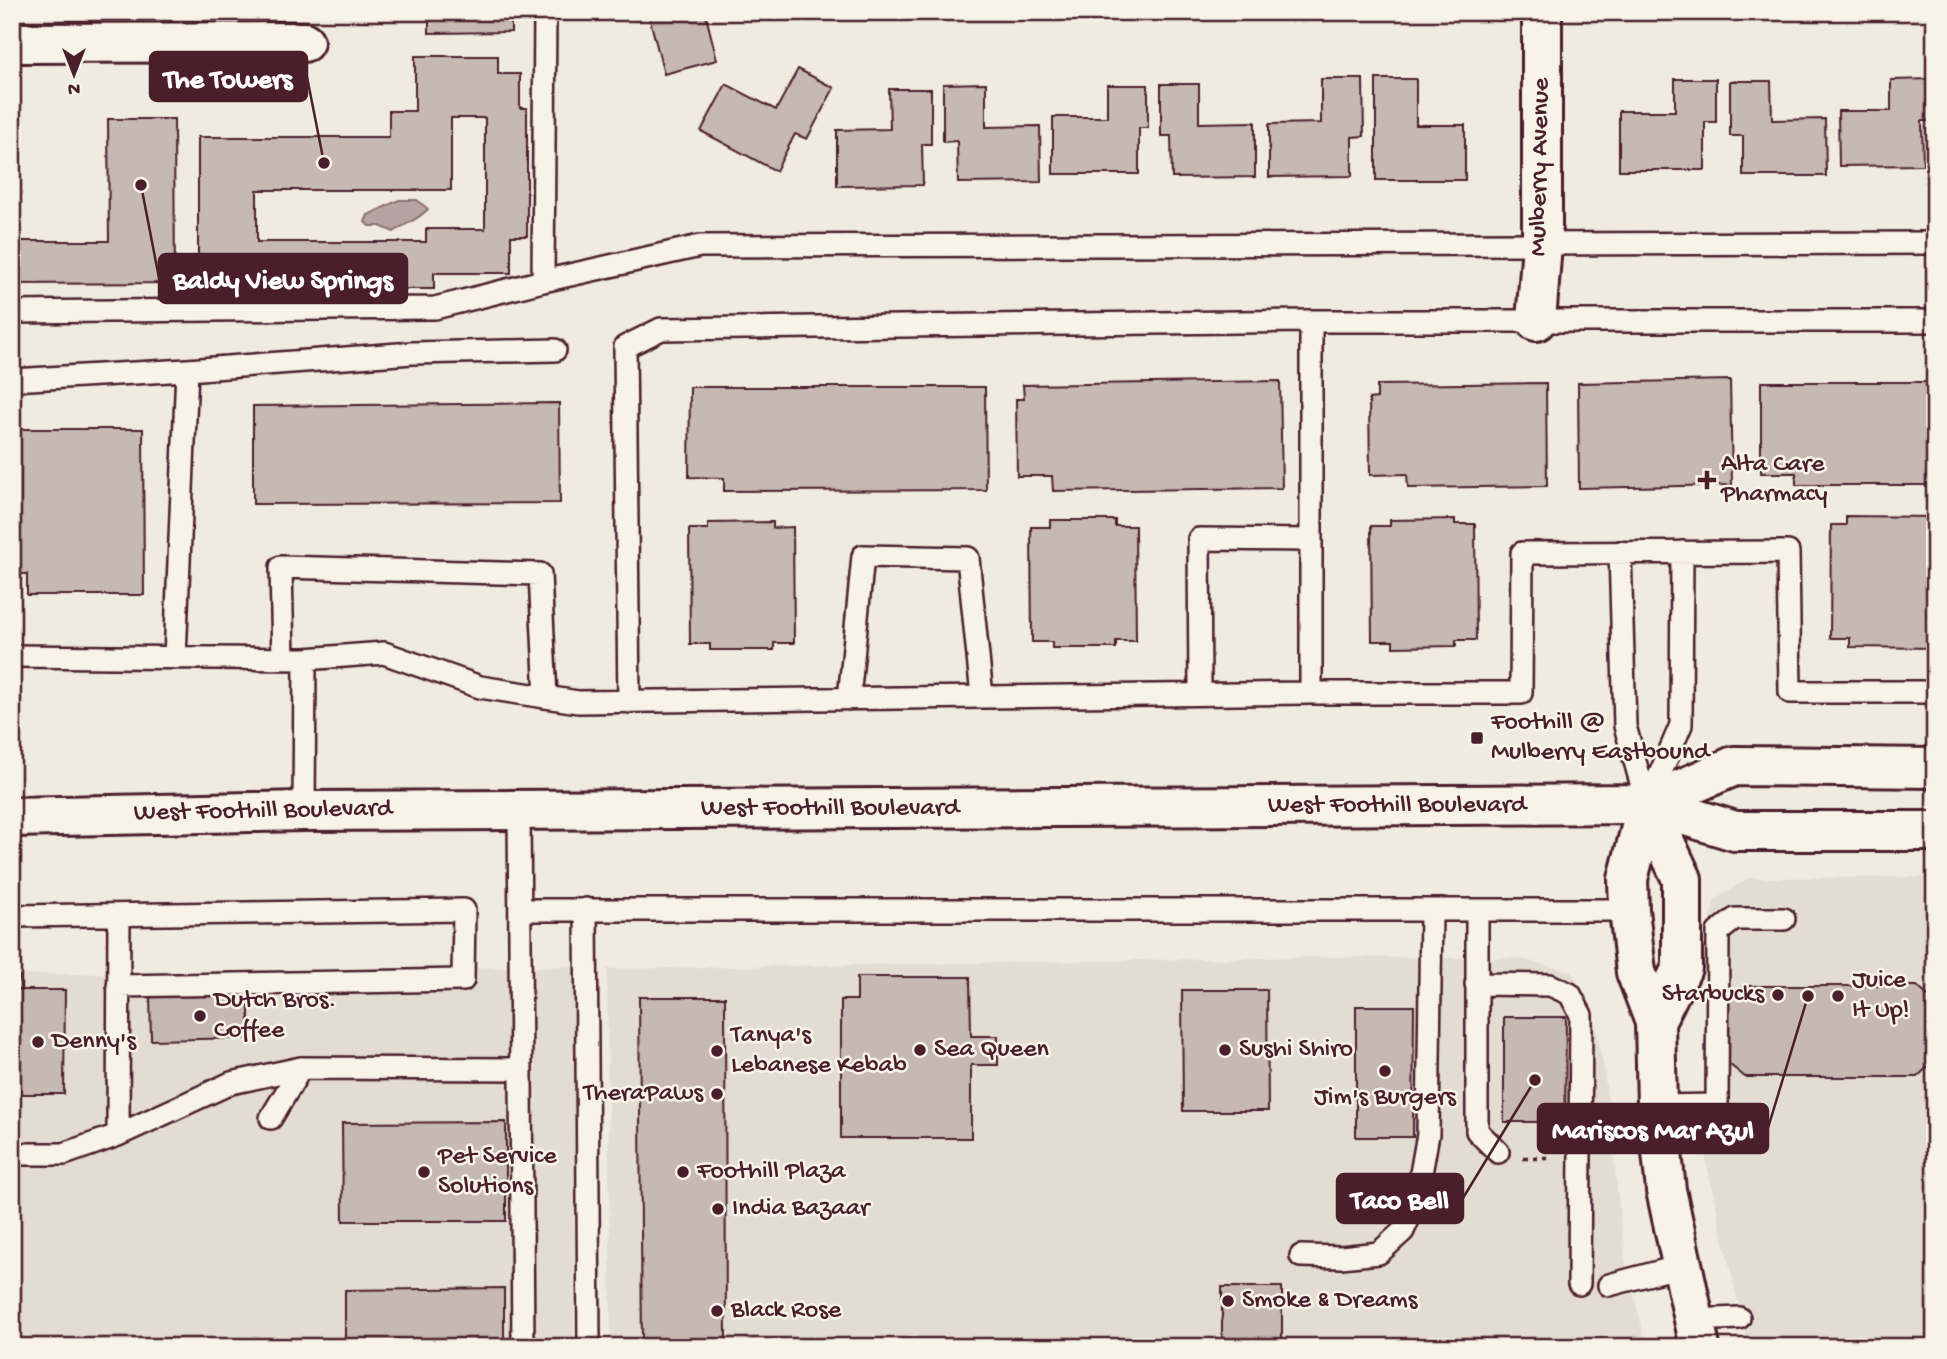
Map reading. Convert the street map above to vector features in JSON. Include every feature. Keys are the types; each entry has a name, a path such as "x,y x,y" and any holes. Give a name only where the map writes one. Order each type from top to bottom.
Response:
{"main road":[{"name":"Mulberry Avenue","path":"1536,321 1542,244 1542,12"},
{"path":"12,43 304,42"},
{"name":"West Foothill Boulevard","path":"1647,804 1734,766 1935,768"},
{"path":"1647,804 1628,879 1629,910 1636,972 1655,1022 1657,1106 1666,1189 1698,1334"},
{"path":"1647,804 1682,879 1682,968 1655,1022"},
{"name":"West Foothill Boulevard","path":"12,817 304,811 1647,804 1735,831 1935,831"}],"lane":[{"path":"543,281 545,12"},
{"path":"12,312 435,308 700,246 1935,243"},
{"path":"1311,321 1311,693"},
{"path":"629,702 625,347 661,329 1311,321 1935,321"},
{"path":"12,380 412,353 555,350"},
{"path":"176,658 187,370"},
{"path":"1200,694 1199,539 1311,540"},
{"path":"1620,552 1625,726 1647,804"},
{"path":"1647,804 1681,725 1682,552"},
{"path":"12,656 306,659 384,653 480,687 578,702 982,696 1521,693 1522,553 1788,552 1790,692 1935,692"},
{"path":"849,699 863,556 968,558 982,696"},
{"path":"283,659 281,567 540,574 546,698"},
{"path":"304,811 306,659"},
{"path":"519,810 523,1347"},
{"path":"586,909 589,1347"},
{"path":"12,916 464,910 463,980 118,986"},
{"path":"520,910 1629,910"},
{"path":"1477,910 1477,1131 1507,1155"},
{"path":"1301,1256 1342,1258 1379,1253 1403,1231 1416,1202 1429,1134 1431,911"},
{"path":"118,1135 119,915"},
{"path":"1657,1106 1717,1105 1718,932 1735,919 1784,919"},
{"path":"1476,984 1550,985 1570,994 1581,1015 1579,1284"},
{"path":"12,1154 64,1154 118,1135 231,1083 301,1068 520,1069"},
{"path":"271,1118 301,1068"},
{"path":"1609,1285 1681,1266"},
{"path":"1698,1334 1739,1318"}],"path":[{"path":"1507,1155 1580,1158"}],"shaded area":[{"path":"399,200 417,200 428,209 394,232 380,226 369,226 365,222 368,215"},
{"path":"1935,877 1935,1347 1748,1347 1706,1162 1708,939 1714,901 1748,878"},
{"path":"1321,957 1518,958 1572,972 1593,1010 1604,1069 1625,1259 1647,1347 611,1347 607,969"},
{"path":"574,966 574,1347 12,1347 12,975"}],"building":[{"path":"429,12 511,12 511,32 429,33"},
{"path":"648,12 705,12 717,60 664,74"},
{"path":"415,56 498,56 498,74 520,74 520,108 527,108 527,236 511,236 511,273 434,273 434,289 198,289 198,137 389,137 389,111 415,111","holes":["451,118 485,118 485,229 426,229 426,242 257,242 257,190 451,190"]},
{"path":"798,69 834,88 807,139 795,134 776,171 701,131 726,84 776,110"},
{"path":"1321,79 1363,79 1364,136 1352,137 1352,176 1269,177 1269,124 1321,123"},
{"path":"1376,79 1416,79 1416,125 1465,125 1465,180 1376,180"},
{"path":"1675,79 1716,79 1716,122 1705,122 1705,170 1619,170 1619,111 1675,111"},
{"path":"1932,79 1933,121 1922,121 1923,165 1839,166 1838,111 1891,111 1891,80"},
{"path":"1730,81 1771,81 1772,120 1825,119 1826,176 1743,176 1743,136 1730,136"},
{"path":"986,83 986,127 1040,126 1041,182 958,183 957,141 943,142 943,84"},
{"path":"1161,84 1199,84 1199,123 1255,122 1255,177 1172,178 1171,136 1161,136"},
{"path":"1107,85 1148,85 1148,128 1139,128 1139,174 1053,174 1053,117 1107,117"},
{"path":"889,89 931,89 931,144 922,144 923,185 837,186 837,130 890,129"},
{"path":"108,119 174,119 175,283 12,284 12,130 13,241 109,241"},
{"path":"1730,380 1732,485 1579,488 1578,383"},
{"path":"1280,381 1282,488 1053,491 1052,476 1017,476 1016,399 1024,399 1023,385"},
{"path":"1761,382 1935,382 1935,485 1796,485 1796,473 1761,473"},
{"path":"1546,383 1547,486 1408,488 1407,474 1370,475 1369,399 1377,398 1377,385"},
{"path":"690,387 985,387 986,490 724,491 724,478 689,477"},
{"path":"559,403 560,503 253,504 253,406"},
{"path":"12,429 143,429 144,595 27,595 27,574 12,574"},
{"path":"1846,516 1935,517 1935,648 1850,647 1850,638 1830,638 1831,525 1846,525"},
{"path":"1455,519 1455,524 1475,524 1476,640 1456,640 1456,646 1393,647 1393,641 1372,641 1371,526 1390,526 1390,520"},
{"path":"1050,520 1115,520 1115,526 1135,526 1136,641 1116,641 1116,648 1052,648 1052,642 1032,642 1031,527 1050,527"},
{"path":"773,522 773,528 793,527 794,643 774,643 774,650 710,650 710,644 690,644 689,529 708,529 708,523"},
{"name":"Denny's","path":"12,976 20,976 20,990 65,990 64,1094 12,1094"},
{"name":"Sea Queen","path":"857,977 970,977 971,1036 998,1036 998,1065 971,1065 971,1138 841,1138 841,1000 857,1000"},
{"path":"1744,986 1917,986 1932,1000 1933,1062 1917,1077 1745,1077 1729,1064 1729,1000"},
{"name":"Sushi Shiro","path":"1182,990 1267,990 1268,1111 1183,1111"},
{"name":"Dutch Bros. Coffee","path":"249,993 249,1038 151,1040 150,994"},
{"name":"Foothill Plaza","path":"639,997 725,997 726,1347 642,1347"},
{"name":"Jim's Burgers","path":"1356,1006 1414,1006 1413,1137 1356,1137"},
{"path":"1504,1017 1566,1017 1565,1122 1504,1122"},
{"name":"Pet Service Solutions","path":"506,1122 506,1221 343,1221 342,1123"},
{"path":"1222,1287 1282,1287 1282,1347 1222,1347"},
{"path":"504,1288 504,1347 345,1347 345,1290"}],"place":[{"name":"The Towers","path":"324,163"},
{"name":"Baldy View Springs","path":"141,185"},
{"name":"Alta Care Pharmacy","path":"1707,480"},
{"name":"Foothill @ Mulberry Eastbound","path":"1477,738"},
{"name":"Starbucks","path":"1778,995"},
{"name":"Mariscos Mar Azul","path":"1808,996"},
{"name":"Juice It Up!","path":"1838,996"},
{"name":"Dutch Bros. Coffee","path":"200,1016"},
{"name":"Denny's","path":"38,1042"},
{"name":"Sea Queen","path":"920,1050"},
{"name":"Sushi Shiro","path":"1225,1050"},
{"name":"Tanya's Lebanese Kebab","path":"717,1051"},
{"name":"Jim's Burgers","path":"1385,1071"},
{"name":"Taco Bell","path":"1535,1080"},
{"name":"TheraPaws","path":"717,1094"},
{"name":"Pet Service Solutions","path":"424,1172"},
{"name":"Foothill Plaza","path":"683,1172"},
{"name":"India Bazaar","path":"718,1209"},
{"name":"Smoke & Dreams","path":"1228,1301"},
{"name":"Black Rose","path":"717,1311"}]}
